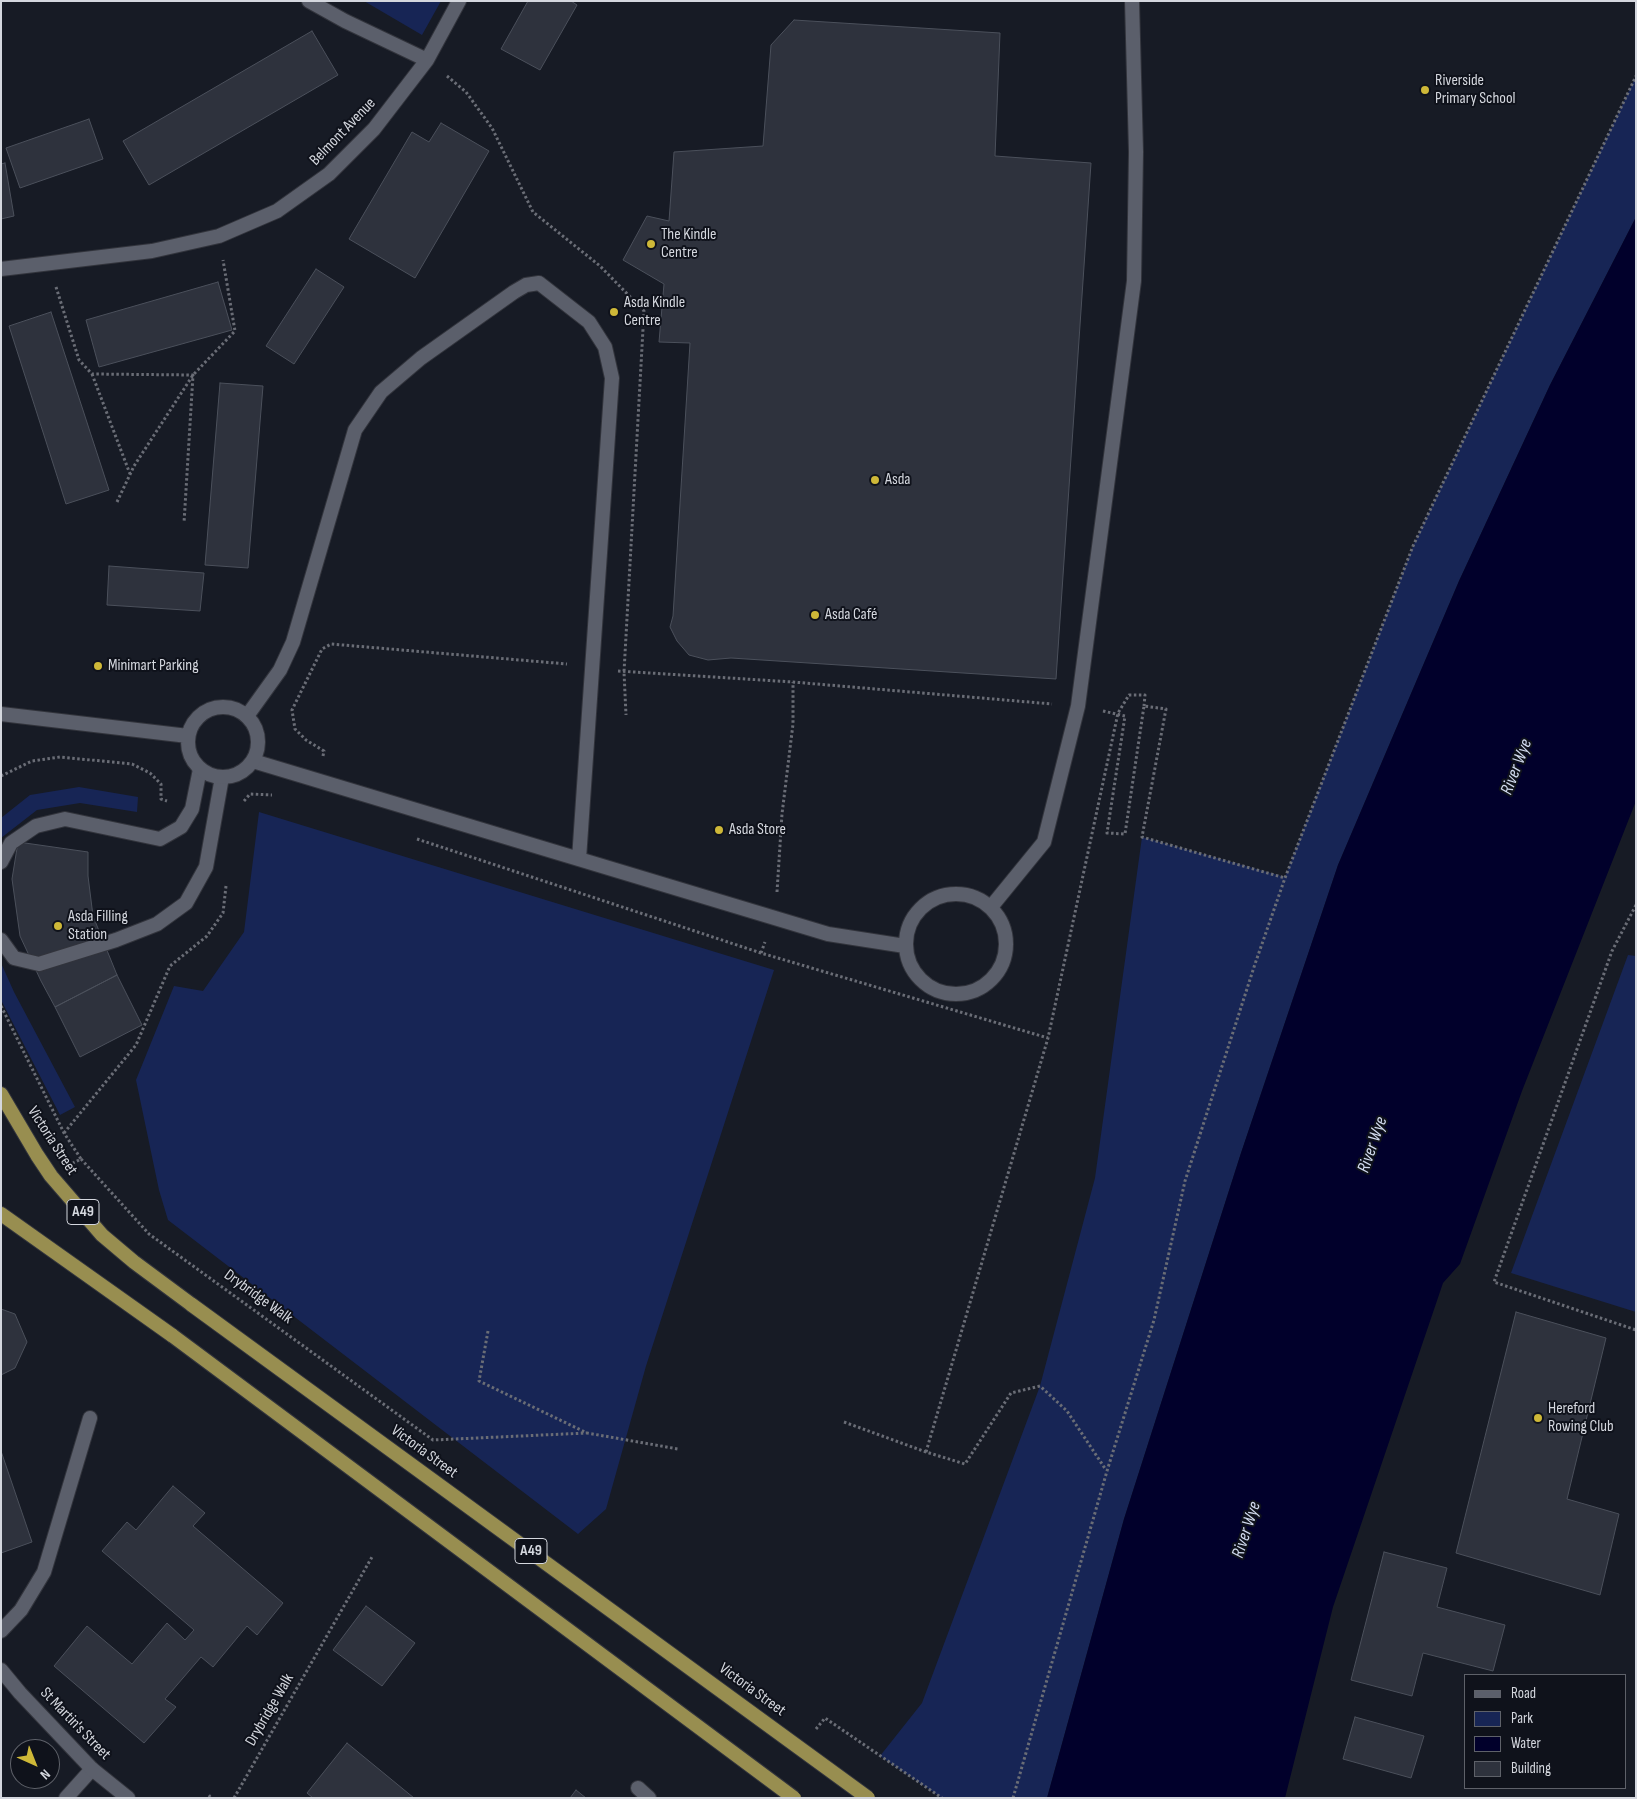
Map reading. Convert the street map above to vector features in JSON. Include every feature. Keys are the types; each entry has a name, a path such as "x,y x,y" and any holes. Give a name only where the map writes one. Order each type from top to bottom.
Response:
{"highway":[{"name":"Victoria Street","path":"1,1094 51,1176 102,1234 134,1262 868,1798"},
{"name":"A49","path":"1,1214 173,1336 794,1798"}],"street":[{"path":"308,1 427,60"},
{"name":"Belmont Avenue","path":"1,269 152,251 220,236 277,211 329,174 374,129 427,60 459,1"},
{"path":"991,907 1044,842 1078,706 1134,281 1136,152 1132,1"},
{"path":"247,716 280,670 293,642 355,430 381,392 421,358 514,292 526,285 539,283 590,322 605,347 612,378 579,859"},
{"path":"225,707 237,710 247,716 255,726 258,749 253,761 234,775 222,777 211,775 200,769 193,760 188,748 188,736 191,727 197,719 213,708 225,707"},
{"path":"1,714 188,736"},
{"path":"1,726 18,716"},
{"path":"253,761 828,934 905,946"},
{"path":"1,862 11,843 36,826 65,819 160,839 180,827 192,809 200,769"},
{"path":"1,940 14,958 38,964 116,940 158,924 186,903 206,867 217,815 222,777"},
{"path":"959,893 976,897 991,907 1002,921 1007,938 1006,956 998,972 988,983 974,992 958,995 942,993 928,986 916,976 908,962 905,946 907,931 913,916 925,903 941,895 959,893"},
{"path":"1,1631 21,1610 44,1572 90,1418"},
{"name":"St Martin's Street","path":"1,1670 20,1693 92,1769 128,1798"},
{"path":"66,1798 92,1769"},
{"path":"638,1788 649,1798"}],"path":[{"path":"427,60 466,92 492,128 533,212 571,242"},
{"path":"1013,1798 1107,1471 1154,1320 1185,1181 1285,878 1413,546 1636,76"},
{"path":"117,502 134,466 193,375 235,331 220,236"},
{"path":"49,263 79,360 92,374 130,474"},
{"path":"92,374 193,375"},
{"path":"184,523 193,375"},
{"path":"316,779 324,750 306,740 295,729 292,710 322,649 331,644 380,650 592,666 624,672 793,682 1078,706 1118,713 1125,716 1107,833 1125,834 1145,695 1129,695 1118,713 1048,1038 926,1452"},
{"path":"762,953 777,893 782,814 793,724 793,682"},
{"path":"1144,706 1166,709 1142,837 1285,878"},
{"path":"1,776 32,762 60,757 132,764 150,772 161,784 161,799 192,809"},
{"path":"217,815 234,821 236,810 250,794 276,796"},
{"path":"412,838 762,953 1048,1038"},
{"path":"64,1133 136,1045 170,966 207,936 223,913 226,885"},
{"path":"1636,905 1612,951 1494,1282 1636,1330"},
{"name":"Drybridge Walk","path":"81,1159 149,1234 433,1440 587,1433"},
{"path":"488,1330 480,1381 587,1433 678,1449"},
{"path":"844,1422 965,1464 1011,1392 1040,1386 1067,1411 1107,1471"},
{"name":"Drybridge Walk","path":"234,1798 372,1557"},
{"path":"801,1748 825,1718 942,1798"}],"green space":[{"path":"364,1 441,1 422,35"},
{"path":"1636,76 1636,217 1550,385 1459,581 1338,865 1241,1153 1124,1519 1047,1798 942,1798 880,1756 922,1703 1040,1386 1095,1178 1142,837 1285,877 1413,546"},
{"path":"79,787 138,797 137,812 80,803 37,810 1,838 1,818 30,795"},
{"path":"259,812 774,970 646,1366 606,1509 578,1534 168,1220 159,1190 136,1080 174,986 203,991 244,932"},
{"path":"1628,955 1636,956 1636,1312 1511,1273"},
{"path":"1,963 14,992 75,1107 60,1115 1,1000"}],"water":[{"name":"River Wye","path":"1636,217 1636,801 1522,1091 1460,1264 1443,1283 1333,1607 1285,1798 1047,1798 1124,1519 1241,1153 1338,865 1459,581 1550,385"}],"building":[{"path":"528,1 571,1 577,5 540,70 501,49"},
{"name":"Asda","path":"794,20 1000,33 995,156 1091,163 1056,679 731,658 708,660 689,655 677,641 670,627 673,616 690,343 659,342 664,284 623,260 647,216 669,221 674,152 763,146 771,45"},
{"path":"312,31 338,75 149,185 123,141"},
{"path":"89,119 103,159 20,188 6,148"},
{"path":"441,123 489,151 415,278 349,239 412,132 429,142"},
{"path":"5,163 14,216 1,219 1,164"},
{"path":"316,269 344,287 294,364 266,346"},
{"path":"218,282 232,330 99,367 86,320"},
{"path":"51,312 109,490 66,504 9,326"},
{"path":"220,383 263,386 248,568 205,565"},
{"path":"109,566 204,573 200,611 107,605"},
{"name":"Asda Filling Station","path":"18,842 88,852 88,876 93,916 117,975 55,1007 20,936 12,879"},
{"path":"117,975 142,1025 80,1057 55,1007"},
{"path":"1,1309 15,1314 27,1342 15,1368 1,1375"},
{"name":"Hereford Rowing Club","path":"1516,1312 1606,1338 1567,1499 1619,1514 1600,1595 1456,1553"},
{"path":"1,1451 32,1542 1,1553"},
{"path":"173,1486 205,1513 193,1526 283,1603 257,1635 247,1626 213,1667 201,1657 165,1699 176,1707 144,1743 54,1666 87,1626 132,1664 167,1623 185,1640 194,1630 102,1551 127,1522 136,1530"},
{"path":"1384,1552 1447,1568 1437,1607 1505,1625 1493,1671 1423,1653 1412,1696 1351,1680"},
{"path":"366,1606 415,1643 382,1686 333,1650"},
{"path":"1355,1717 1424,1736 1411,1778 1343,1759"},
{"path":"347,1743 414,1798 313,1798 307,1793"},
{"path":"576,1790 586,1798 570,1798"}],"place":[{"name":"Riverside Primary School","path":"1425,90"},
{"name":"The Kindle Centre","path":"651,244"},
{"name":"Asda Kindle Centre","path":"614,312"},
{"name":"Asda","path":"875,480"},
{"name":"Asda Café","path":"815,615"},
{"name":"Minimart Parking","path":"98,666"},
{"name":"Asda Store","path":"719,830"},
{"name":"Asda Filling Station","path":"58,926"},
{"name":"Hereford Rowing Club","path":"1538,1418"}]}
